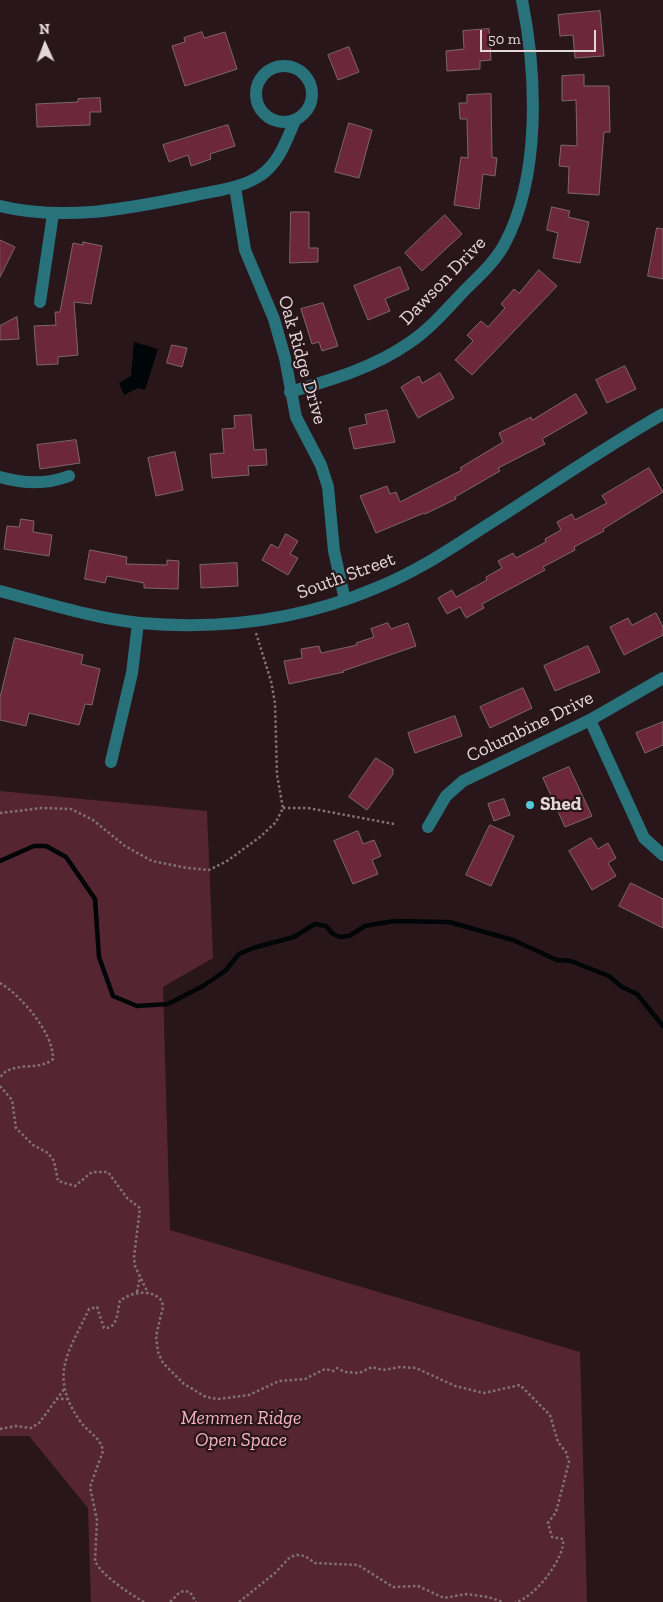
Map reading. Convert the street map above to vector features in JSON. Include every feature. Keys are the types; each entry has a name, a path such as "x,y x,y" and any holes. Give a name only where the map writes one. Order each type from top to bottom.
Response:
{"street":[{"name":"Dawson Drive","path":"290,392 357,370 409,343 436,320 473,283 502,247 513,224 523,191 531,129 531,67 522,0"},
{"path":"0,206 53,214 133,207 235,186 260,176 274,163 281,153 295,120 305,113 310,105 311,86 300,71 291,67 274,68 259,80 256,94 257,104 269,118 278,122 295,120"},
{"name":"Oak Ridge Drive","path":"235,186 245,250 274,319 285,358 290,392 299,426 321,465 328,487 334,557 345,600"},
{"path":"40,302 53,214"},
{"name":"South Street","path":"0,591 92,614 138,622 206,626 290,616 345,600 376,588 430,562 663,414"},
{"path":"0,477 41,483 69,476"},
{"path":"112,762 132,672 138,622"},
{"name":"Columbine Drive","path":"428,827 446,796 463,781 590,720 663,678"},
{"path":"590,720 644,838 663,855"}],"path":[{"path":"0,813 42,808 71,809 93,820 112,838 137,854 170,866 210,870 227,861 260,837 276,822 283,808 277,775 275,703 271,681 252,622"},
{"path":"283,808 308,808 394,824"},
{"path":"0,983 19,997 45,1031 54,1051 53,1059 48,1063 10,1070 3,1073 0,1078"},
{"path":"0,1086 12,1100 16,1128 33,1145 48,1153 54,1161 58,1181 75,1186 92,1172 108,1172 127,1198 140,1208 141,1214 134,1249 135,1266 148,1294"},
{"path":"137,1292 140,1277"},
{"path":"144,1602 118,1584 97,1566 95,1561 97,1520 90,1487 103,1451 98,1437 80,1422 65,1388 63,1372 65,1356 89,1309 97,1307 104,1328 108,1329 113,1326 116,1319 120,1301 137,1292 148,1294 162,1301 156,1336 158,1352 164,1363 184,1384 206,1397 218,1399 249,1395 279,1381 305,1380 325,1369 332,1371 337,1368 345,1372 359,1373 372,1367 383,1370 400,1367 416,1368 455,1386 484,1392 494,1392 514,1384 520,1385 525,1389 550,1415 558,1442 566,1452 569,1462 556,1512 548,1523 552,1537 563,1539 563,1548 552,1572 526,1598 515,1602"},
{"path":"0,1429 16,1426 31,1428 39,1423 65,1388"},
{"path":"56,1399 70,1399"},
{"path":"239,1602 275,1573 290,1557 297,1556 305,1556 316,1563 358,1565 394,1587 418,1586 444,1598 466,1594 503,1602"},
{"path":"170,1602 179,1592 184,1590 190,1592 196,1602"}],"green space":[{"name":"Memmen Ridge Open Space","path":"0,791 207,811 213,958 163,987 170,1230 580,1352 587,1602 91,1602 88,1508 29,1436 0,1436"}],"shaded area":[{"path":"134,342 158,349 145,390 138,388 124,395 119,383 131,376"}],"building":[{"path":"600,11 604,56 575,58 573,35 560,36 558,15"},
{"path":"489,29 491,60 480,61 480,69 447,71 446,51 464,49 463,31"},
{"path":"202,32 204,38 225,32 237,69 185,86 172,46 185,42 184,38"},
{"path":"349,47 359,72 338,80 328,55"},
{"path":"584,75 584,86 609,86 610,132 604,132 599,195 568,193 569,167 559,166 561,145 577,146 576,100 562,101 562,76"},
{"path":"491,94 492,157 497,158 495,176 483,174 479,209 454,205 461,157 468,158 467,119 460,119 459,103 467,103 467,95"},
{"path":"100,98 101,112 90,112 90,125 37,127 36,104 78,102 78,99"},
{"path":"349,123 372,130 359,178 335,172"},
{"path":"228,125 235,146 210,154 211,159 191,166 188,155 169,162 163,145"},
{"path":"552,207 570,211 568,217 589,222 580,263 553,258 558,233 547,230"},
{"path":"291,212 309,212 309,248 318,248 318,262 290,263"},
{"path":"445,215 462,234 422,271 405,253"},
{"path":"657,228 663,229 663,279 648,276"},
{"path":"0,240 15,247 0,277"},
{"path":"83,242 102,246 91,304 74,302 78,355 58,357 58,364 37,365 34,326 56,325 55,312 60,312 73,243 83,245"},
{"path":"400,267 409,289 385,299 390,311 368,320 354,286"},
{"path":"539,270 557,286 472,375 455,360 473,341 467,335 481,321 488,327 505,308 501,304 514,289 519,293"},
{"path":"323,303 338,346 322,351 319,342 312,344 301,309"},
{"path":"17,317 19,339 0,340 0,326"},
{"path":"172,345 187,348 182,367 167,363"},
{"path":"625,366 636,389 607,403 596,380"},
{"path":"440,373 454,398 418,418 401,387 419,376 422,383"},
{"path":"576,394 587,413 542,439 545,444 498,468 500,471 455,497 456,499 425,514 376,533 360,496 387,486 390,494 396,492 400,502 462,470 460,468 503,442 499,433 531,417 532,420"},
{"path":"387,410 395,442 354,449 349,428 367,424 365,415"},
{"path":"251,415 254,450 266,449 267,465 248,466 249,475 212,478 210,454 224,453 222,429 235,428 234,416"},
{"path":"76,440 80,463 40,469 37,445"},
{"path":"175,452 183,490 156,496 148,458"},
{"path":"649,468 663,492 603,529 604,531 574,547 575,550 543,567 545,570 482,604 484,608 466,618 460,607 447,614 438,598 452,590 456,597 487,580 486,577 502,568 498,561 513,553 516,558 546,542 545,539 561,530 557,522 572,514 575,520 607,503 602,496"},
{"path":"21,519 34,521 33,532 52,535 49,556 4,549 7,526 19,527"},
{"path":"286,534 298,541 290,554 298,558 288,575 262,560 271,544 278,548"},
{"path":"90,550 127,557 126,564 167,565 167,560 179,561 178,589 144,588 144,583 107,576 105,583 85,579"},
{"path":"237,563 238,586 201,588 200,565"},
{"path":"656,613 663,627 663,635 624,655 610,627 628,618 632,625"},
{"path":"388,623 391,629 408,623 416,646 344,672 289,684 284,661 302,658 301,649 319,646 321,653 357,645 356,643 374,637 371,629"},
{"path":"15,638 83,655 81,664 100,669 92,705 85,704 79,725 29,713 26,726 0,720 0,698"},
{"path":"588,646 600,672 555,691 544,666"},
{"path":"523,688 532,708 490,728 480,707"},
{"path":"455,716 462,736 415,753 408,733"},
{"path":"663,722 663,745 645,753 636,733"},
{"path":"376,758 393,769 393,774 367,810 349,797"},
{"path":"569,767 592,816 565,827 543,778"},
{"path":"504,799 510,815 494,821 488,804"},
{"path":"490,825 514,836 491,886 466,875"},
{"path":"358,831 363,844 374,840 381,856 372,860 378,874 353,884 334,841"},
{"path":"591,838 598,849 608,843 616,858 608,863 616,876 592,890 569,851"},
{"path":"631,883 663,899 663,928 619,906"}],"waterway":[{"path":"0,861 34,846 46,846 66,857 95,899 99,957 113,996 137,1006 168,1004 203,986 225,971 239,954 253,948 294,937 315,924 326,926 333,934 340,937 349,936 365,926 394,921 449,922 513,940 557,960 571,961 609,976 622,987 637,994 663,1026"}],"place":[{"name":"Shed","path":"530,805"}]}
